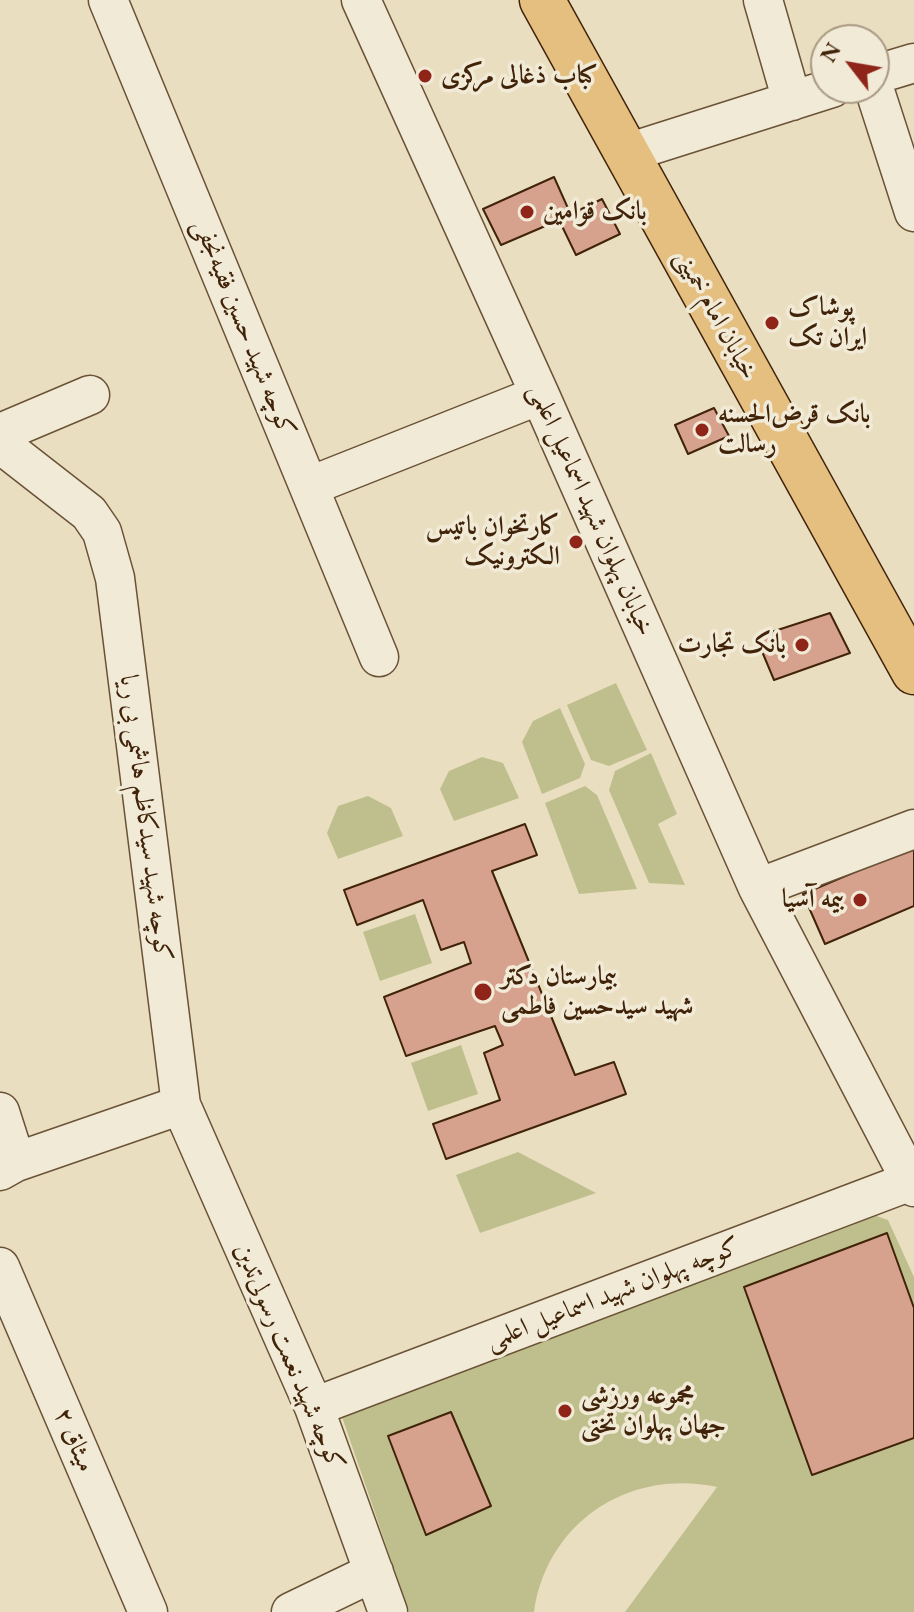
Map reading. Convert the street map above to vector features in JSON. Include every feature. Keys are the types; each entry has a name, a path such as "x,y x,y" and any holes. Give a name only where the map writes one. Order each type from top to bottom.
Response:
{"main road":[{"name":"خیابان امام خمینی","path":"542,0 910,656"}],"street":[{"name":"کوچه شهید حسین فقیه‌نجفی","path":"108,0 379,657"},
{"name":"خیابان پهلوان شهید اسماعیل اعلمی","path":"361,0 758,888 912,1184"},
{"path":"763,0 792,101"},
{"path":"890,70 914,63"},
{"path":"627,153 810,95"},
{"path":"879,104 914,212"},
{"path":"0,433 90,395"},
{"path":"310,486 540,395"},
{"name":"کوچه شهید سیدکاظم هاشمی بی ریا","path":"0,442 89,513 102,532 115,578 181,1105"},
{"path":"758,888 914,829"},
{"path":"0,1112 8,1166 181,1105"},
{"name":"کوچه شهید نعمت رسولی‌تدین","path":"181,1105 314,1407 388,1612"},
{"name":"کوچه پهلوان شهید اسماعیل اعلمی","path":"314,1407 912,1184"},
{"name":"میثاق ۲","path":"0,1267 148,1612"},
{"path":"291,1612 374,1572"}],"green space":[{"path":"616,683 647,750 609,766 591,760 567,705"},
{"path":"560,708 585,764 580,778 542,794 522,742 533,721"},
{"path":"651,753 677,814 658,824 685,885 649,883 609,790 615,771"},
{"path":"482,757 503,763 519,798 454,821 440,789 449,771"},
{"path":"585,786 597,795 637,889 579,894 545,803"},
{"path":"368,796 391,808 403,836 338,859 327,833 338,806"},
{"path":"415,914 432,963 380,981 363,932"},
{"path":"461,1045 478,1094 428,1111 411,1063"},
{"path":"518,1152 596,1193 480,1233 456,1175"},
{"name":"مجموعه ورزشی جهان پهلوان تختی","path":"859,1210 888,1220 914,1277 914,1308 887,1234 744,1287 812,1475 914,1438 914,1612 625,1612 717,1487 684,1483 653,1486 624,1494 597,1509 574,1528 556,1552 542,1580 534,1612 409,1612 340,1411","holes":["451,1412 491,1506 426,1535 388,1436"]}],"building":[{"name":"بانک قوامین","path":"554,177 571,215 501,245 483,209"},
{"path":"602,199 620,234 576,255 559,220"},
{"name":"بانک قرض‌الحسنه رسالت","path":"714,408 729,436 688,454 675,425"},
{"name":"بانک تجارت","path":"830,613 850,653 774,680 756,637"},
{"path":"525,824 537,855 492,871 575,1075 614,1062 626,1094 446,1159 433,1124 500,1100 484,1053 503,1045 495,1026 406,1056 384,997 471,963 464,942 441,950 423,900 357,925 344,890"},
{"name":"بیمه آسیا","path":"914,847 914,906 825,944 803,894"},
{"path":"887,1233 914,1308 914,1438 812,1475 744,1287"},
{"path":"451,1412 491,1506 426,1535 388,1436"}],"place":[{"name":"کباب ذغالی مرکزی","path":"425,76"},
{"name":"بانک قوامین","path":"527,212"},
{"name":"پوشاک ایران تک","path":"772,323"},
{"name":"بانک قرض‌الحسنه رسالت","path":"702,430"},
{"name":"کارتخوان باتیس الکترونیک","path":"576,542"},
{"name":"بانک تجارت","path":"802,645"},
{"name":"بیمه آسیا","path":"860,900"},
{"name":"بیمارستان دکتر شهید سیدحسین فاطمی","path":"483,992"},
{"name":"مجموعه ورزشی جهان پهلوان تختی","path":"565,1411"}]}
